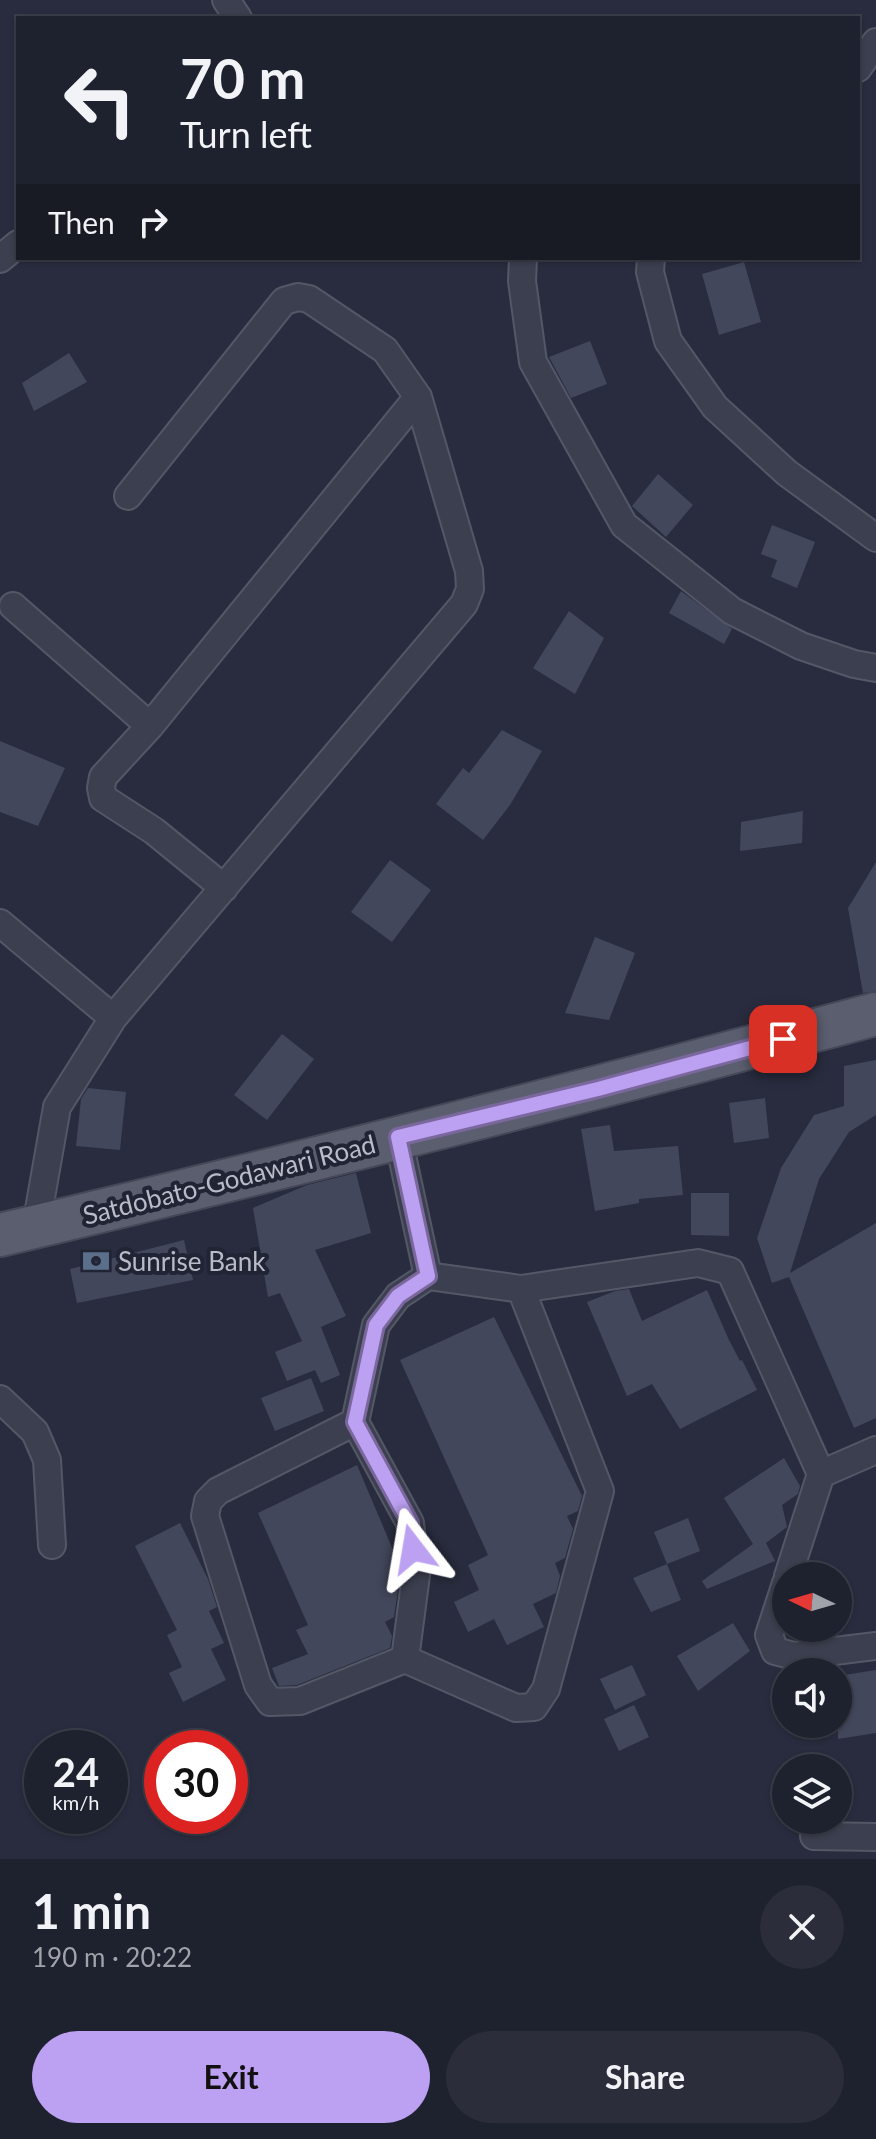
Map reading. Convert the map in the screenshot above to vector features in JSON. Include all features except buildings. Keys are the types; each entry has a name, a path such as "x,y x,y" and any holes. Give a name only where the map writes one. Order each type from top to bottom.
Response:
{"main road":[{"name":"Satdobato-Godawari Road","path":"18,1230 185,1192 598,1089 876,1014"}],"street":[{"path":"860,65 876,42"},
{"path":"0,259 16,246"},
{"path":"523,260 522,281 533,362 624,525 732,611 801,646 876,668"},
{"path":"651,260 650,272 668,341 715,407 787,473 876,538"},
{"path":"18,1230 57,1107 113,1018 464,604 470,589 469,571 418,397 385,350 309,299 298,297 284,301 128,496"},
{"path":"224,888 154,831 103,798 103,777 150,726 418,397"},
{"path":"13,606 150,726"},
{"path":"0,923 113,1018"},
{"path":"398,1137 428,1276"},
{"path":"405,1659 416,1575 410,1523 355,1422 376,1325 398,1296 428,1276 521,1289 698,1263 730,1271 821,1474 793,1562"},
{"path":"355,1422 218,1491 208,1501 205,1516 258,1685 270,1702 300,1701 405,1659 516,1708 534,1707 546,1689 600,1491 521,1289"},
{"path":"0,1399 35,1432 47,1460 52,1545"},
{"path":"821,1474 876,1450"},
{"path":"772,1626 769,1635 775,1651 794,1656 876,1646"},
{"path":"814,1836 876,1837"}],"place":[{"name":"Sunrise Bank","path":"96,1261"}],"route":[{"path":"413,1549 410,1523 355,1422 376,1325 398,1296 428,1276 398,1137 598,1089 783,1039"}]}
